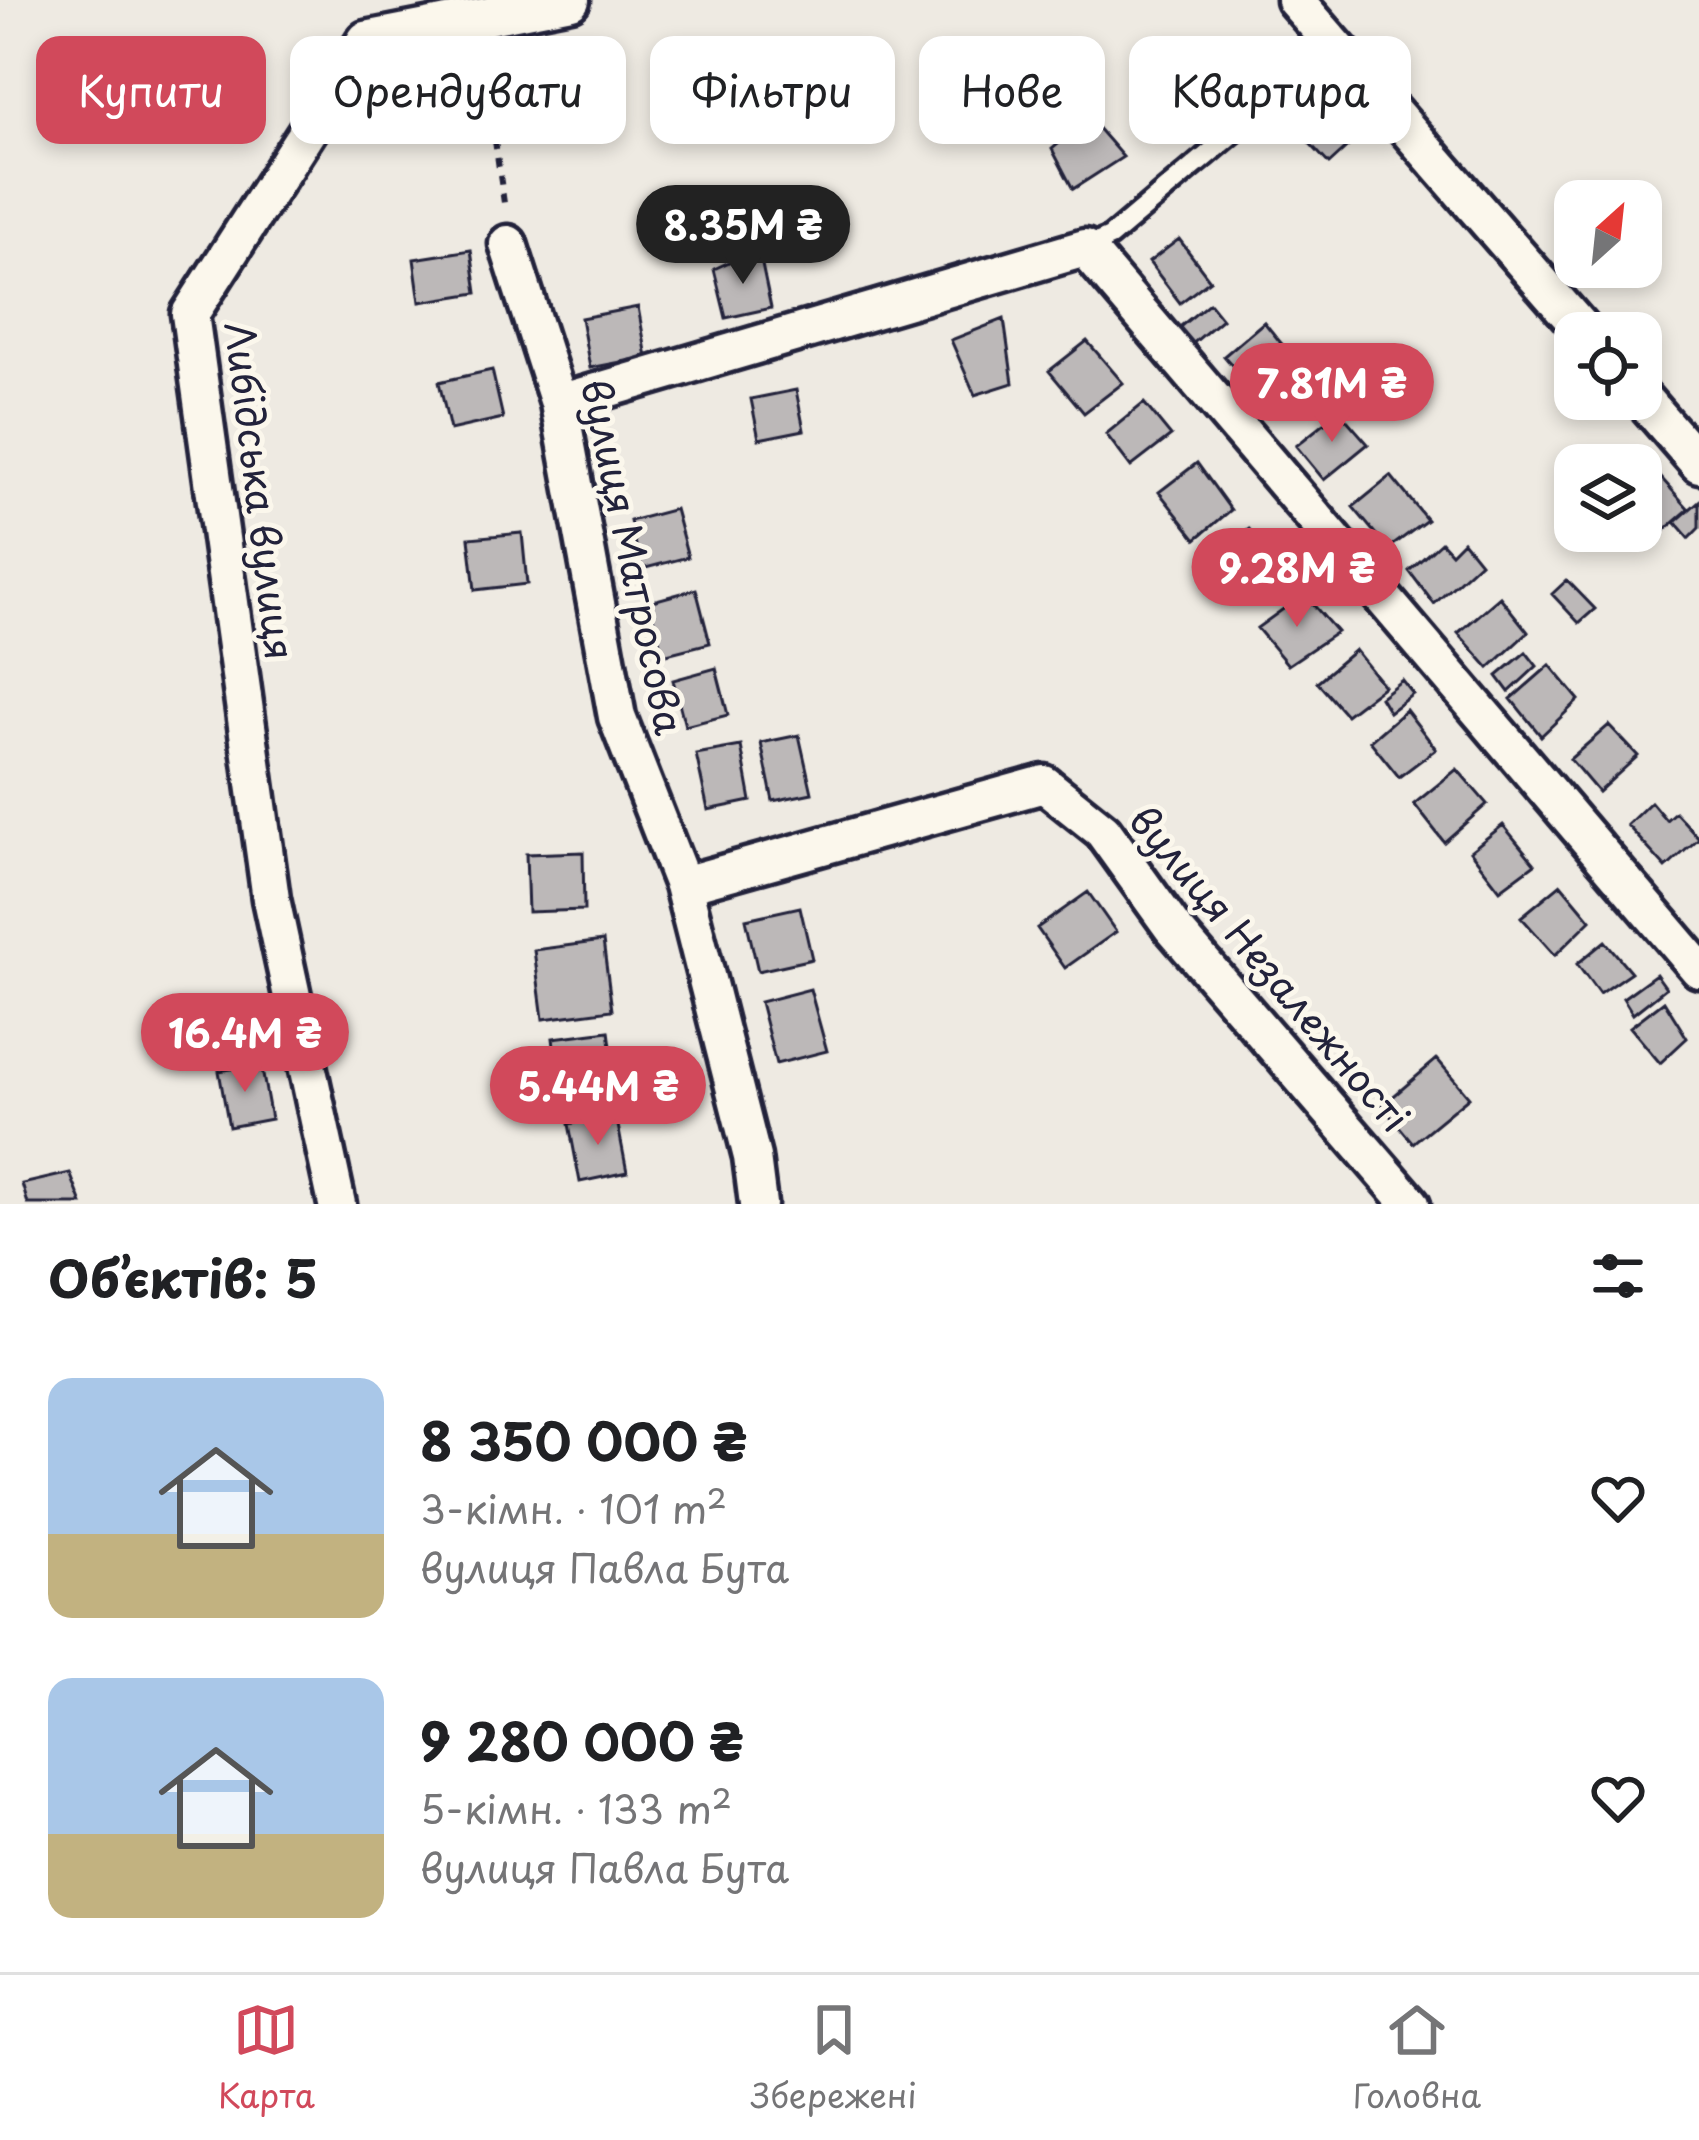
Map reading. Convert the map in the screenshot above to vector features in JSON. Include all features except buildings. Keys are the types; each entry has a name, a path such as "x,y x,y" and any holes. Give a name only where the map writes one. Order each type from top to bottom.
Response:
{"street":[{"name":"Либідська вулиця","path":"337,1204 271,899 190,314 366,40 571,0"},
{"path":"1295,0 1326,36"},
{"path":"1411,133 1567,312"},
{"name":"вулиця Матросова","path":"508,244 559,403 617,717 683,885"},
{"path":"559,403 1085,248 1699,969"},
{"path":"1661,420 1699,464"},
{"name":"вулиця Незалежності","path":"683,885 1044,784 1103,831 1172,927 1411,1204"},
{"path":"683,885 752,1157 758,1204"}],"lane":[{"path":"1085,248 1110,237 1220,144"}],"path":[{"path":"476,18 501,167 508,244"}]}
